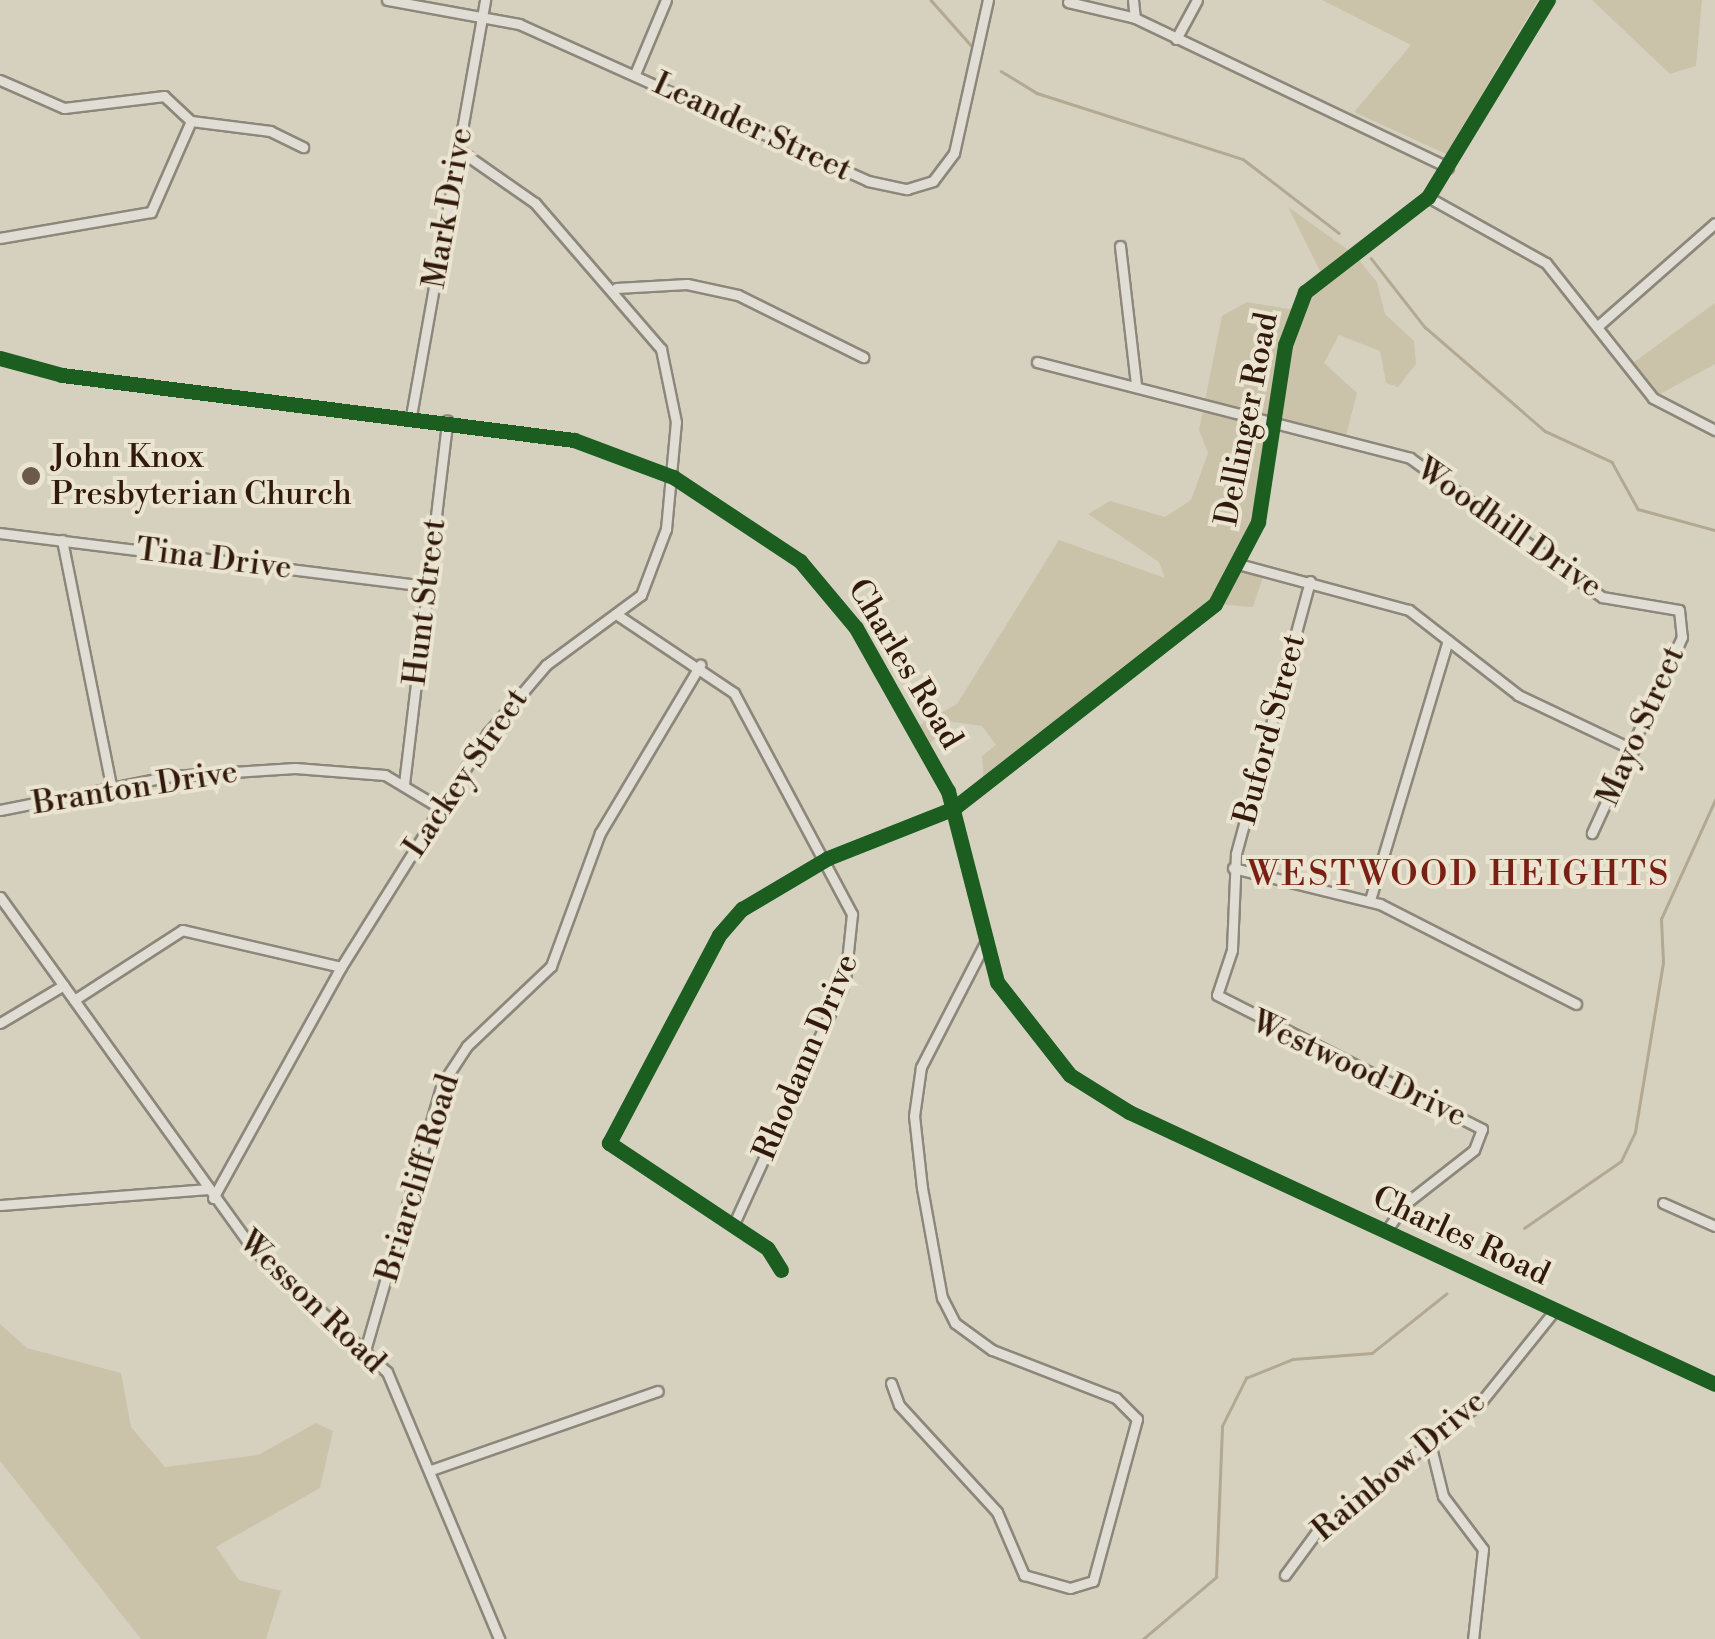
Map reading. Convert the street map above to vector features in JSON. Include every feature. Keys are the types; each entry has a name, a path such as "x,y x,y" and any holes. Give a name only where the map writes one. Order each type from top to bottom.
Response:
{"street":[{"name":"Leander Street","path":"388,0 482,17 635,74 868,181 907,190 933,182 954,153 988,0"},
{"name":"Mark Drive","path":"410,416 485,0"},
{"path":"635,74 666,0"},
{"path":"1134,0 1135,18"},
{"path":"1176,40 1197,0"},
{"name":"Dellinger Road","path":"734,1224 616,1150 608,1134 725,926 828,858 954,808 1180,634 1242,566 1305,292 1428,196 1548,0"},
{"path":"1068,2 1135,18 1448,167"},
{"path":"0,80 64,108 164,96 191,121 270,131 303,147"},
{"path":"0,238 151,212 191,121"},
{"name":"Lackey Street","path":"210,1194 341,967 440,808 531,678 619,616 652,577 673,477 669,373 616,288 521,190 459,150"},
{"path":"1428,196 1546,262 1653,398 1715,430"},
{"path":"1599,325 1715,223"},
{"path":"1120,246 1136,384"},
{"path":"616,288 688,284 738,295 863,358"},
{"name":"Charles Road","path":"0,358 62,375 410,416 601,446 673,477 820,580 954,808 984,945 1025,1027 1085,1085 1715,1384"},
{"name":"Woodhill Drive","path":"1037,362 1275,421 1436,470 1602,597 1684,617"},
{"name":"Hunt Street","path":"404,784 447,421"},
{"name":"Tina Drive","path":"0,534 428,586"},
{"path":"62,540 111,785"},
{"path":"1242,566 1410,610 1541,709 1634,750"},
{"name":"Buford Street","path":"1217,995 1233,940 1233,868 1310,581"},
{"name":"Rhodann Drive","path":"619,616 700,665 734,694 828,858 852,914 851,965 734,1224"},
{"name":"Mayo Street","path":"1592,833 1634,750 1684,617"},
{"path":"1370,900 1448,640"},
{"name":"Briarcliff Road","path":"366,1347 442,1084 466,1046 551,966 600,833 700,665"},
{"name":"Branton Drive","path":"0,810 111,785 295,768 404,784 440,808"},
{"path":"1233,868 1370,900 1576,1004"},
{"name":"Wesson Road","path":"0,897 210,1194 282,1280 366,1347 400,1392 499,1639"},
{"path":"74,1000 182,930 341,967"},
{"path":"891,1383 899,1405 997,1512 1024,1575 1070,1588 1093,1581 1138,1436 1134,1413 966,1334 942,1298 915,1138 918,1082 984,945"},
{"path":"0,1023 64,985"},
{"name":"Westwood Drive","path":"1217,995 1482,1129 1474,1150 1404,1204 1386,1230"},
{"path":"0,1205 210,1194"},
{"path":"1663,1203 1715,1226"},
{"path":"734,1224 781,1270"},
{"name":"Rainbow Drive","path":"1285,1575 1318,1530 1481,1402 1555,1310"},
{"path":"432,1470 658,1391"},
{"path":"1430,1443 1444,1496 1482,1549 1472,1639"}],"shaded area":[{"path":"1322,0 1538,0 1446,154 1354,112 1411,45"},
{"path":"1592,0 1702,0 1696,66 1670,74"},
{"path":"1288,207 1354,254 1377,282 1385,314 1414,341 1416,364 1398,387 1386,383 1380,351 1339,335 1324,363 1357,393 1345,440 1275,421 1242,565 1265,571 1253,607 1215,604 984,787 982,756 996,745 982,726 947,721 927,749 914,728 957,704 1059,540 1165,578 1159,562 1088,514 1110,501 1165,517 1191,500 1208,453 1199,430 1222,316 1247,302 1295,310 1322,275"},
{"path":"1715,303 1715,364 1653,398 1626,368"},
{"path":"0,1324 27,1348 121,1373 131,1427 165,1467 258,1455 316,1423 333,1431 320,1488 216,1547 239,1580 281,1591 266,1639 141,1639 0,1461"}],"waterway":[{"path":"931,0 971,45"},
{"path":"1001,71 1037,93 1243,159 1339,233"},
{"path":"1371,258 1425,327 1545,431 1612,462 1638,509 1715,530"},
{"path":"1524,1228 1621,1161 1635,1132 1663,962 1661,919 1715,800"},
{"path":"1143,1639 1216,1577 1222,1426 1246,1378 1293,1359 1372,1353 1446,1294"}],"cycle path":[{"path":"781,1270 767,1248 609,1143 719,935 742,909 828,858 954,808 1215,604 1258,522 1285,345 1305,292 1428,197 1548,0"},
{"path":"0,358 62,375 574,440 673,477 800,561 856,628 948,791 997,982 1070,1075 1129,1112 1715,1384"}],"place":[{"name":"John Knox Presbyterian Church","path":"31,476"}],"district":[{"name":"WESTWOOD HEIGHTS","path":"1459,875"}]}
